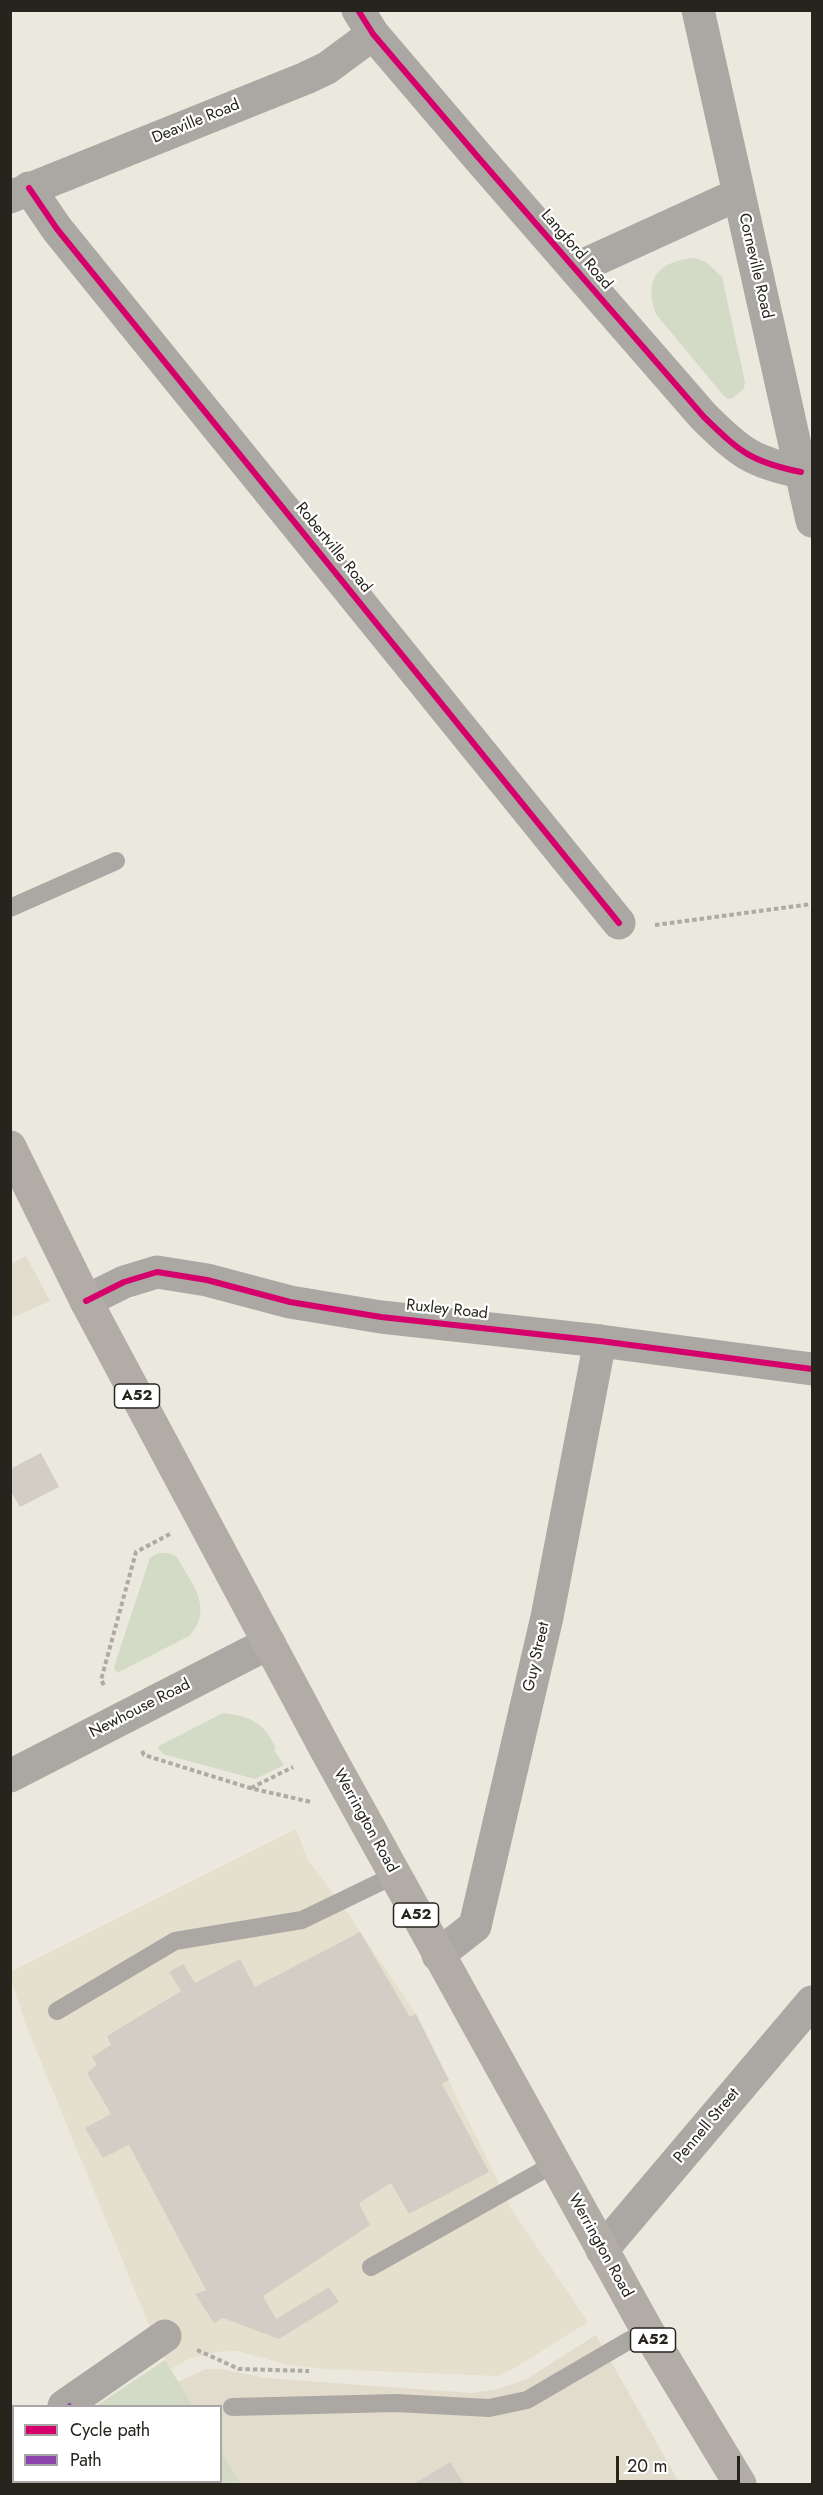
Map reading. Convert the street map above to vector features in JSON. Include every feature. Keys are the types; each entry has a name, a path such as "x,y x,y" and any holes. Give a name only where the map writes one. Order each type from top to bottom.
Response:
{"highway":[{"name":"Werrington Road","path":"10,1147 86,1301 326,1750 647,2330 740,2484"}],"street":[{"name":"Corneville Road","path":"698,10 813,521"},
{"name":"Deaville Road","path":"20,192 327,68 366,22"},
{"name":"Langford Road","path":"366,22 664,374 727,439 755,459 801,472"},
{"name":"Robertville Road","path":"20,192 57,229 619,923"},
{"path":"575,269 739,194"},
{"name":"Ruxley Road","path":"86,1301 124,1282 157,1272 207,1281 290,1302 381,1317 600,1341 813,1369"},
{"name":"Guy Street","path":"438,1954 475,1926 547,1617 600,1341"},
{"name":"Newhouse Road","path":"10,1776 269,1642"},
{"name":"Pennell Street","path":"602,2250 813,2002"},
{"path":"65,2405 165,2336"}],"lane":[{"path":"10,908 116,861"},
{"path":"57,2011 175,1941 302,1920 395,1875"},
{"path":"371,2267 554,2164"},
{"path":"232,2407 396,2403 489,2408 527,2400 647,2330"}],"path":[{"path":"619,923 643,927 813,904"},
{"path":"250,1788 326,1750"},
{"path":"165,2336 239,2369 319,2372"}],"shaded area":[{"path":"26,1256 50,1301 11,1318 11,1264"},
{"path":"296,1829 307,1858 340,1902 416,2014 512,2210 588,2322 513,2369 497,2376 326,2369 288,2365 238,2351 216,2352 191,2358 170,2369 152,2332 27,2028 10,1972"},
{"path":"596,2335 680,2484 241,2484 222,2453 222,2405 192,2405 178,2382 206,2369 221,2369 265,2378 471,2393 495,2390 525,2380"}],"green space":[{"path":"695,258 706,262 722,277 745,382 744,388 733,398 728,399 723,395 656,314 652,301 653,281 663,268 672,263"},
{"path":"158,1553 176,1556 194,1586 200,1606 197,1626 189,1636 119,1672 115,1671 114,1667 150,1558"},
{"path":"223,1713 242,1716 261,1726 271,1739 276,1748 274,1750 284,1765 255,1779 163,1754 157,1747"},
{"path":"165,2360 192,2405 98,2405"},
{"path":"222,2453 241,2484 11,2484 11,2464 12,2483 222,2483"}],"building":[{"path":"41,1453 59,1487 20,1507 10,1490 10,1469"},
{"path":"360,1932 410,2017 416,2014 449,2080 442,2084 489,2172 409,2214 391,2183 359,2203 370,2225 263,2296 276,2319 329,2287 339,2302 279,2339 223,2318 214,2323 195,2294 206,2290 129,2145 103,2158 85,2128 111,2114 87,2073 97,2065 92,2057 111,2045 107,2036 181,1991 169,1972 183,1964 195,1983 240,1959 255,1987"},
{"path":"450,2462 464,2484 414,2484"}],"cycle path":[{"path":"358,10 373,34 704,417 747,454 770,464 801,472"},
{"path":"29,188 57,229 619,923"},
{"path":"86,1301 124,1282 157,1272 207,1280 290,1302 381,1317 600,1341 812,1369"}]}
